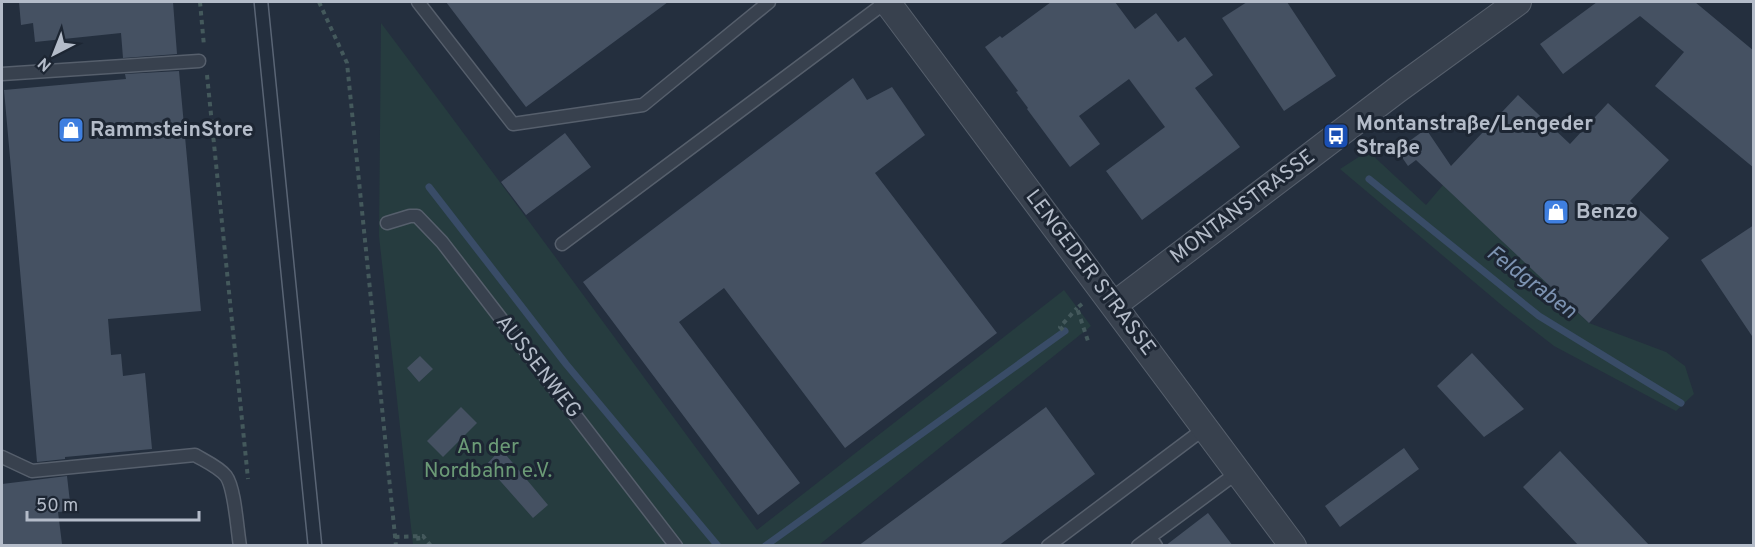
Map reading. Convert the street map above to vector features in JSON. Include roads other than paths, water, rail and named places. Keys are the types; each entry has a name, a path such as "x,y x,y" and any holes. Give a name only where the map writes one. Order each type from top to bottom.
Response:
{"street":[{"name":"LENGEDER STRASSE","path":"886,2 1293,546"},
{"name":"MONTANSTRASSE","path":"1114,305 1397,90 1518,2"}],"lane":[{"path":"418,2 513,124 643,105 769,2"},
{"path":"562,244 886,2"},
{"path":"2,74 203,66"},
{"name":"AUSSENWEG","path":"387,223 417,216 442,242 676,546"},
{"path":"1048,546 1205,428"},
{"path":"2,457 32,471 195,455 215,466 227,477 233,498 240,546"},
{"path":"1138,546 1153,541 1238,472"}],"waterway":[{"name":"Feldgraben","path":"1369,179 1539,316 1681,403"},
{"path":"429,187 566,364 718,546"},
{"path":"765,546 1065,331"}],"tram line":[{"path":"254,2 308,546"},
{"path":"268,2 322,546"}],"place":[{"name":"RammsteinStore","path":"71,130"},
{"name":"Montanstraße/Lengeder Straße","path":"1336,136"},
{"name":"Benzo","path":"1556,212"}],"park label":[{"name":"An der Nordbahn e.V.","path":"488,459"}]}
